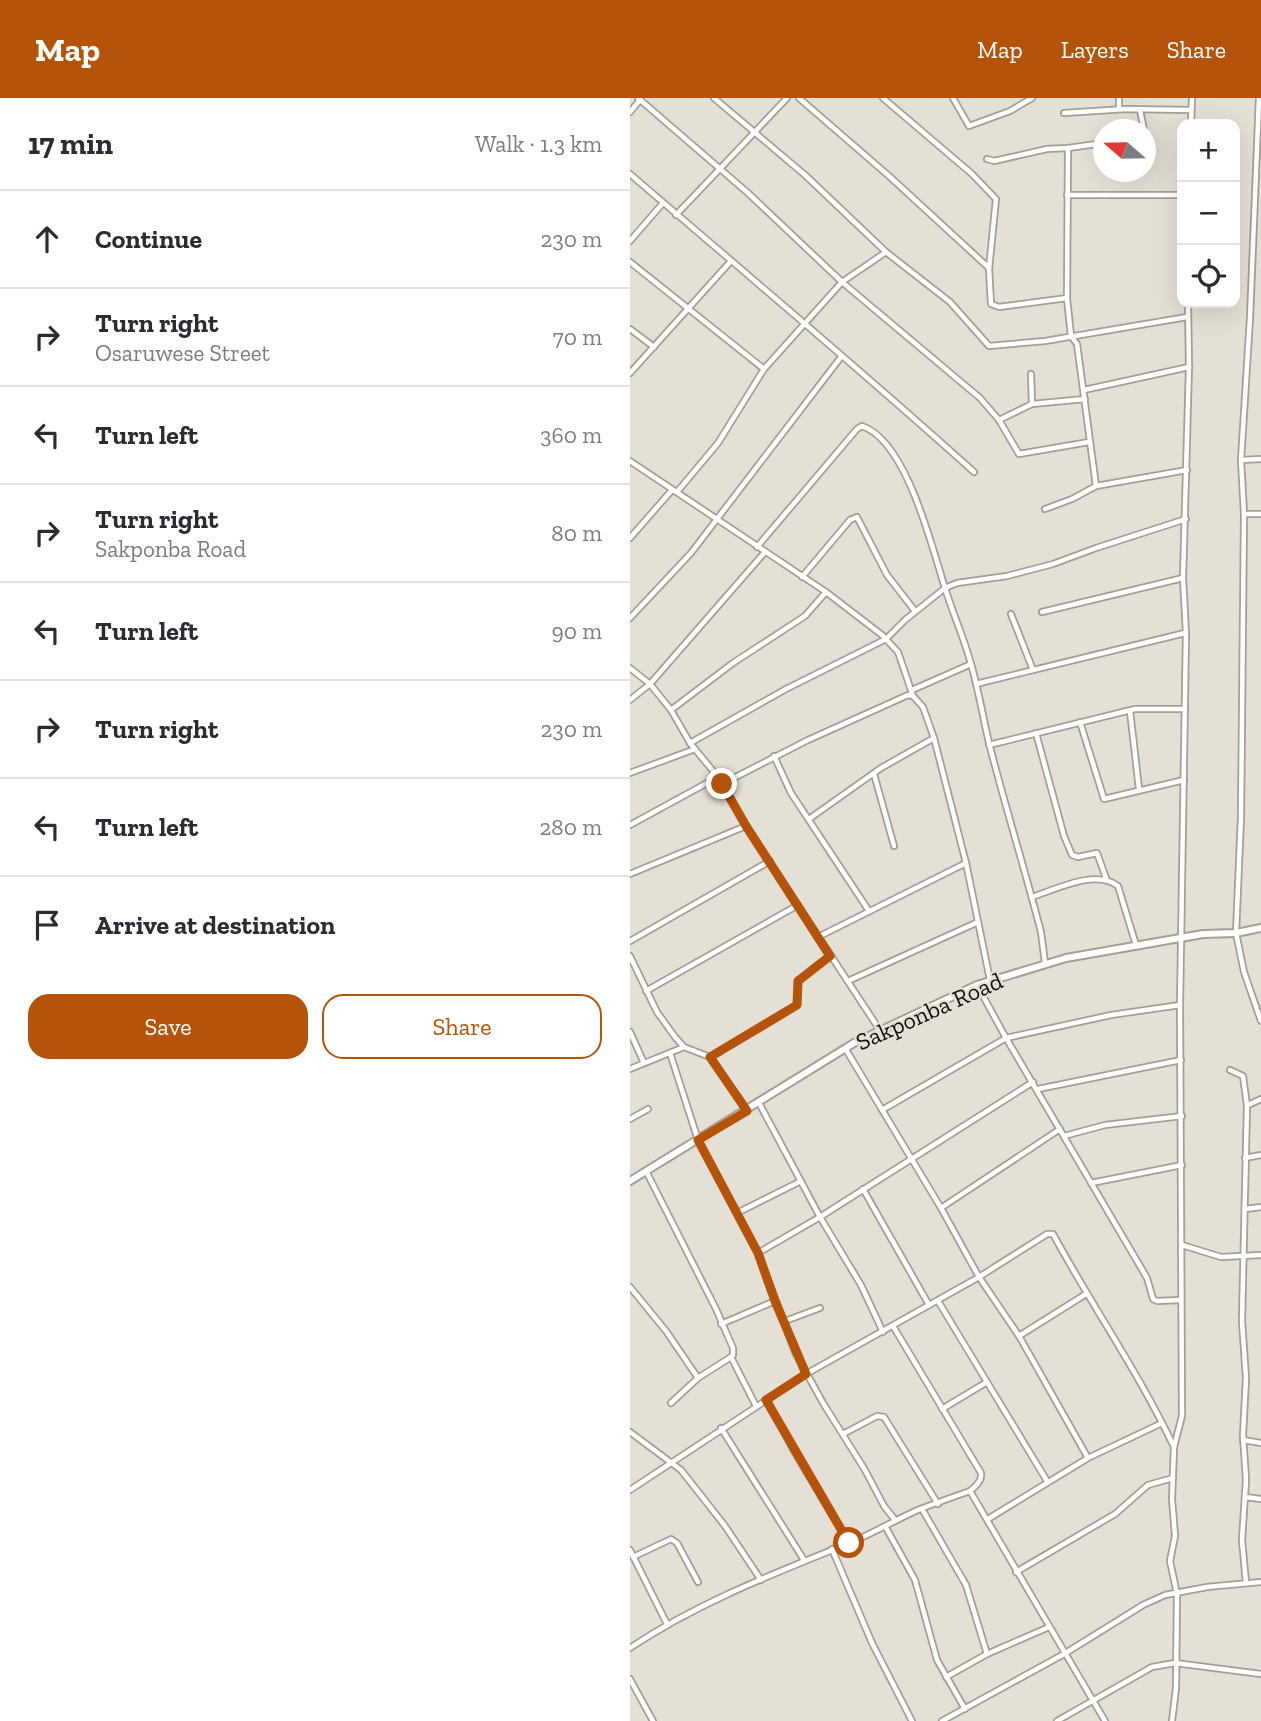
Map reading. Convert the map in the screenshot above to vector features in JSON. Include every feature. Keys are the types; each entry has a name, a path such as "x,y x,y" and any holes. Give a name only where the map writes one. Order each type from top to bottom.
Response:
{"main road":[{"name":"Sakponba Road","path":"630,1181 845,1048 977,985 1045,963 1183,937 1236,933 1261,928"}],"street":[{"path":"714,98 805,175 886,252 950,302 989,346 1045,341 1187,317"},
{"path":"676,215 787,98"},
{"path":"799,98 889,176 989,269"},
{"path":"883,98 972,174 996,199 989,269 990,299 995,307 1067,298"},
{"path":"953,98 969,126 1010,111 1032,98"},
{"path":"1119,98 1119,109"},
{"path":"1191,119 1192,98"},
{"path":"1259,98 1241,460 1244,514 1241,817 1236,933 1244,972 1261,1021"},
{"path":"630,111 639,99 748,193 842,282 980,398 999,420 1019,454 1089,442"},
{"path":"1064,113 1119,109 1191,110"},
{"path":"1140,110 1142,119"},
{"path":"987,159 1093,145"},
{"path":"1068,148 1067,298 1071,336 1077,344 1096,486"},
{"path":"630,174 841,357 886,392 974,472"},
{"path":"1067,195 1177,195"},
{"path":"630,241 663,203"},
{"path":"630,538 718,443 764,369 804,324 842,282 886,252"},
{"path":"630,373 731,261"},
{"path":"630,262 764,369"},
{"path":"1172,1721 1176,1688 1177,1594 1170,1560 1175,1536 1172,1478 1174,1447 1182,1416 1180,1005 1183,937 1186,632 1183,578 1189,367 1188,308"},
{"path":"630,329 654,347"},
{"path":"630,618 691,553 841,357"},
{"path":"1084,390 1189,367"},
{"path":"1031,374 1032,404"},
{"path":"999,420 1032,404 1085,399"},
{"path":"757,547 857,429 862,426 869,428 890,449 902,468 933,545 971,664 989,745 1041,932 1045,963"},
{"path":"1241,460 1261,459"},
{"path":"630,461 825,593 886,639 898,652 912,693 923,707 934,738 966,863 990,980"},
{"path":"1045,509 1096,486 1187,470"},
{"path":"1244,514 1261,514"},
{"path":"802,577 850,520 857,517 887,575 915,611"},
{"path":"690,743 774,696 886,639 915,611 945,588 957,583 1007,576 1053,564 1186,519"},
{"path":"630,700 650,684 765,552"},
{"path":"1042,612 1183,578"},
{"path":"671,710 733,663 805,616 825,593"},
{"path":"1011,614 1033,670"},
{"path":"975,684 1186,632"},
{"path":"722,784 774,756 971,664"},
{"path":"630,668 650,684 671,710 690,743 718,777 746,826 879,1030"},
{"path":"989,745 1130,710 1185,709"},
{"path":"1130,710 1139,789"},
{"path":"1080,722 1104,799 1184,780"},
{"path":"1036,733 1064,836 1072,855 1078,857 1097,853 1106,878 1118,886 1136,945"},
{"path":"808,819 881,768 934,738"},
{"path":"630,773 695,749"},
{"path":"774,756 791,793 869,911"},
{"path":"874,774 894,846"},
{"path":"630,825 718,777"},
{"path":"868,779 876,782"},
{"path":"630,874 746,826"},
{"path":"630,941 770,861"},
{"path":"818,937 966,863"},
{"path":"1032,897 1092,879 1106,878"},
{"path":"646,991 798,905"},
{"path":"848,981 978,922"},
{"path":"630,956 657,1012 684,1047 710,1057 747,1111"},
{"path":"710,1057 797,1005 798,981 830,956"},
{"path":"977,985 1147,1278 1154,1300 1181,1300"},
{"path":"882,1110 1006,1038 1086,1020 1180,1005"},
{"path":"630,1032 644,1063"},
{"path":"630,1069 684,1047"},
{"path":"845,1048 979,1276 1019,1336 1088,1458"},
{"path":"670,1053 698,1140 758,1253 795,1352 884,1506 895,1520"},
{"path":"1038,1089 1181,1060"},
{"path":"1230,1070 1243,1076 1247,1106 1242,1321 1245,1378 1245,1497 1242,1540 1246,1583"},
{"path":"758,1253 820,1217 1033,1082"},
{"path":"1247,1106 1261,1099"},
{"path":"760,1103 820,1217 861,1285 883,1332"},
{"path":"630,1119 648,1109"},
{"path":"1064,1136 1105,1125 1182,1115"},
{"path":"941,1208 1060,1129"},
{"path":"1245,1158 1261,1156"},
{"path":"1091,1183 1182,1164"},
{"path":"646,1171 733,1348 731,1357 698,1378 671,1403"},
{"path":"737,1213 801,1181"},
{"path":"863,1189 929,1305"},
{"path":"1245,1209 1261,1207"},
{"path":"630,1490 720,1428 806,1374 937,1301 1050,1233 1127,1357 1174,1447"},
{"path":"1182,1244 1211,1256 1261,1255"},
{"path":"630,1287 666,1331 698,1378"},
{"path":"1019,1336 1086,1294"},
{"path":"721,1324 775,1301"},
{"path":"937,1301 1047,1481"},
{"path":"785,1321 820,1308"},
{"path":"630,1648 667,1624 895,1520 970,1491 980,1480 981,1473 893,1326"},
{"path":"731,1357 756,1406"},
{"path":"942,1409 987,1382"},
{"path":"766,1400 849,1543"},
{"path":"843,1434 877,1416 884,1417 938,1504"},
{"path":"988,1519 1088,1458 1162,1423"},
{"path":"720,1428 804,1560"},
{"path":"630,1432 681,1469 725,1526 761,1580"},
{"path":"1243,1440 1261,1443"},
{"path":"1016,1572 1115,1514 1148,1485 1172,1478"},
{"path":"970,1491 1105,1721"},
{"path":"1245,1497 1261,1499"},
{"path":"922,1509 966,1586 987,1654"},
{"path":"885,1526 915,1580 932,1647 965,1709"},
{"path":"633,1557 671,1539 677,1543 698,1582"},
{"path":"832,1549 872,1643 912,1721"},
{"path":"630,1550 667,1624"},
{"path":"942,1721 1064,1654 1143,1605 1165,1595 1207,1587 1261,1582"},
{"path":"946,1676 987,1654 1049,1627"},
{"path":"1058,1721 1152,1667 1175,1663 1261,1674"},
{"path":"630,1680 653,1721"}],"route":[{"path":"722,784 830,956 798,981 797,1005 710,1057 747,1111 698,1140 758,1253 795,1352 806,1374 766,1400 849,1543"}]}
